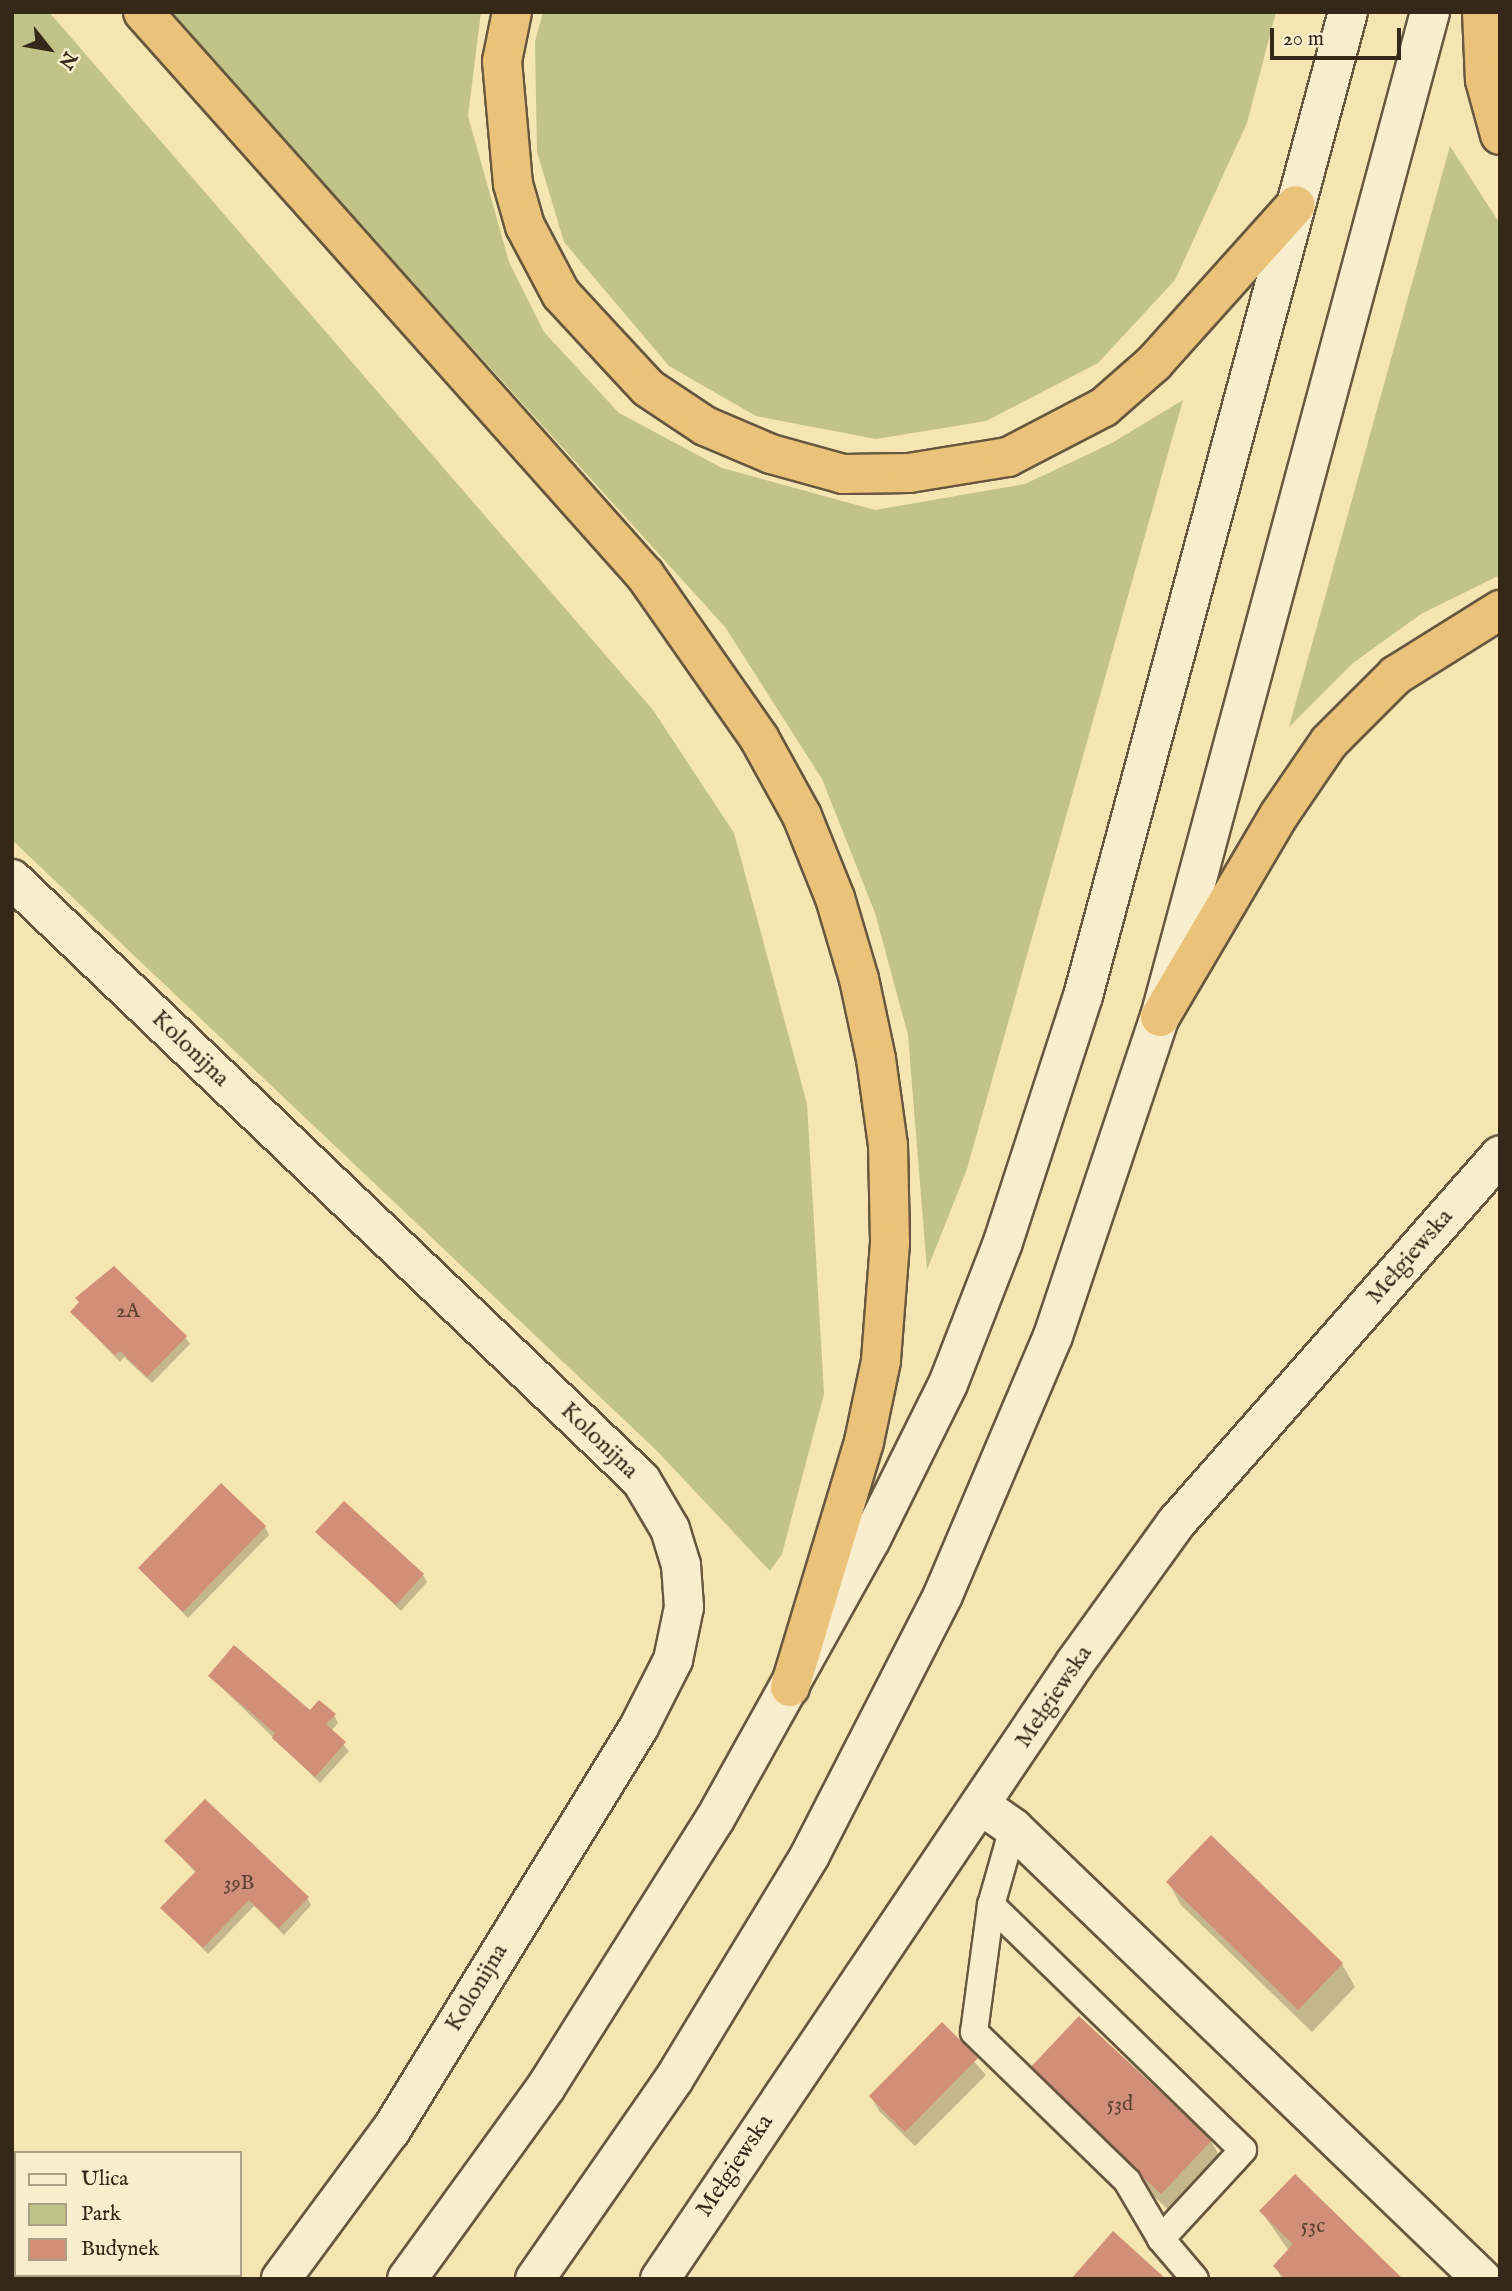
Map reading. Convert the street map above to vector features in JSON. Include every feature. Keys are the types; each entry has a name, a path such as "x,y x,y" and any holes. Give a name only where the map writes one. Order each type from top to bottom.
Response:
{"highway":[{"path":"143,12 645,575 759,738 802,816 835,898 859,979 876,1059 888,1145 890,1243 881,1361 864,1442 790,1687"},
{"path":"512,12 502,61 513,184 525,226 561,293 648,388 705,426 771,454 843,474 909,473 1008,457 1104,407 1154,363 1296,205"},
{"path":"1482,12 1485,80 1500,135"},
{"path":"1160,1017 1279,815 1329,742 1396,675 1500,610"}],"main road":[{"path":"407,2279 598,2007 790,1687 942,1396 1044,1122 1112,895 1348,12"},
{"path":"535,2279 645,2123 735,1982 810,1855 908,1667 980,1513 1053,1336 1109,1180 1160,1017 1430,12"},
{"name":"Kolonijna","path":"12,879 641,1480 670,1529 681,1564 684,1607 673,1660 639,1727 390,2131 281,2279"},
{"name":"Mełgiewska","path":"660,2279 1076,1662 1176,1523 1500,1156"},
{"path":"982,1805 1013,1828 1482,2279"}],"lane":[{"path":"1013,1828 991,1905 974,2032 1127,2181 1161,2239 1195,2279"},
{"path":"991,1905 1243,2150 1161,2239"}],"green space":[{"path":"12,12 49,12 653,710 734,833 807,1104 824,1394 782,1554 770,1571 657,1451 12,840"},
{"path":"168,12 481,12 468,116 509,262 544,332 619,413 722,468 875,510 1025,484 1112,443 1183,400 967,1169 927,1270 908,1035 875,913 822,779 725,627"},
{"path":"543,12 1276,12 1247,123 1175,280 1098,363 986,421 876,439 756,416 669,366 564,242 537,152 535,42"},
{"path":"1450,146 1500,224 1500,575 1421,614 1353,663 1289,727"}],"building":[{"path":"114,1266 187,1336 147,1377 120,1351 115,1355 70,1312 79,1302 75,1298"},
{"path":"221,1483 266,1526 183,1612 138,1568"},
{"path":"344,1501 424,1574 396,1605 315,1532"},
{"path":"234,1645 310,1710 319,1700 336,1714 326,1724 346,1742 315,1777 272,1738 275,1733 208,1676"},
{"path":"205,1799 309,1897 279,1928 249,1900 203,1948 160,1908 196,1871 164,1841"},
{"path":"1211,1835 1343,1963 1298,2010 1166,1882"},
{"path":"1079,2016 1212,2140 1161,2194 1028,2070"},
{"path":"942,2022 978,2058 905,2132 869,2096"},
{"path":"1295,2174 1403,2279 1286,2279 1273,2266 1293,2244 1259,2211"},
{"path":"1113,2231 1166,2279 1071,2279"}]}
